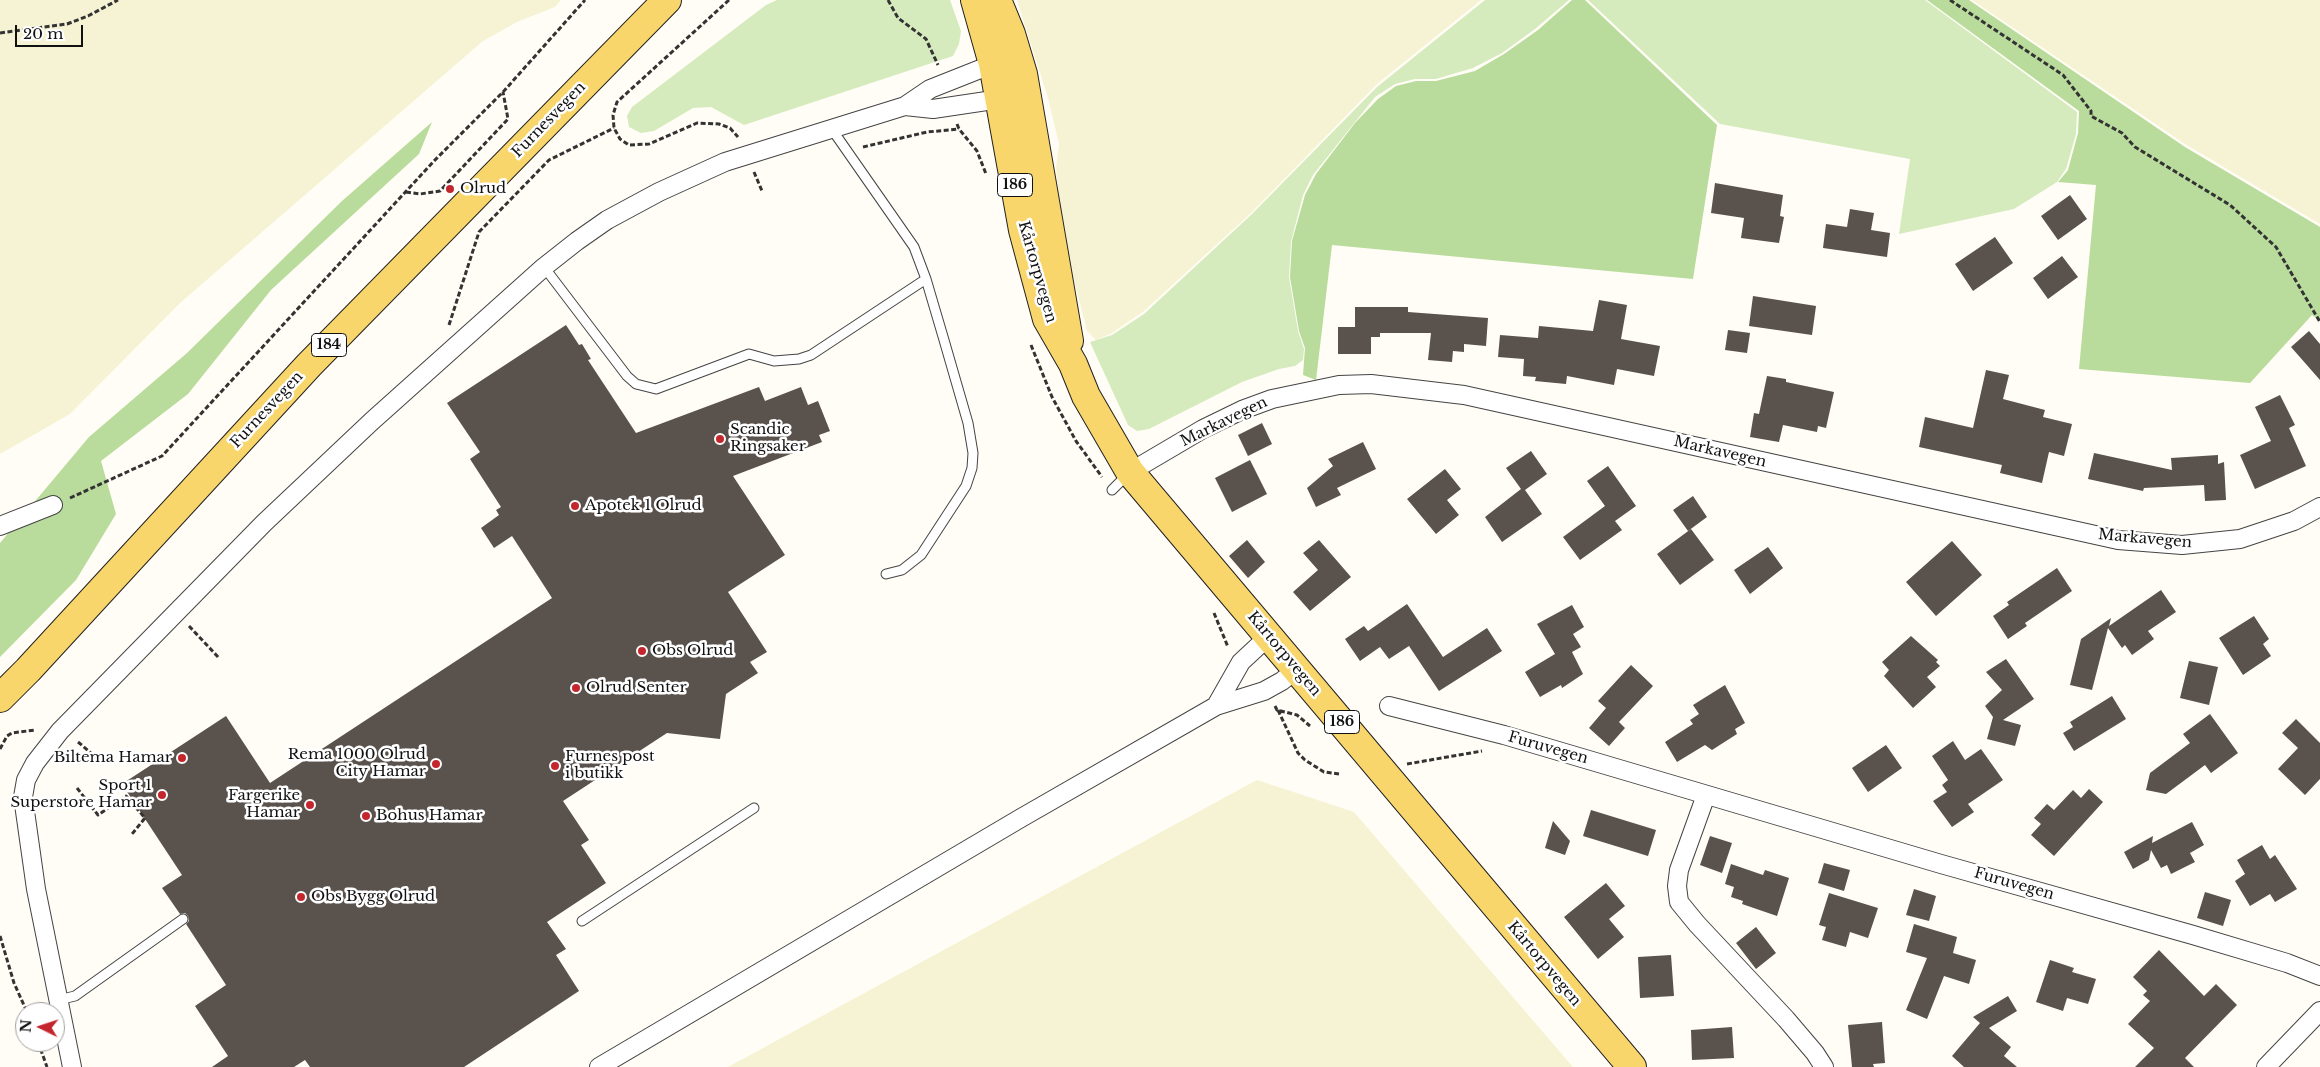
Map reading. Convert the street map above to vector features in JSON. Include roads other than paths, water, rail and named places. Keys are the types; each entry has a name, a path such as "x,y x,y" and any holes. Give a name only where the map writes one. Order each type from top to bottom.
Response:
{"main road":[{"name":"Furnesvegen","path":"0,698 42,656 309,365 667,0"},
{"name":"Kårtorpvegen","path":"975,0 1007,78 1073,364 1121,481 1269,636 1632,1067"},
{"name":"Kårtorpvegen","path":"997,0 1011,34 1007,78"}],"street":[{"path":"72,1067 36,889 23,797 26,780 35,763 63,727 264,523 372,420 544,267 607,220 659,192 746,154 905,106 930,89 1007,78"},
{"path":"905,106 933,108 1007,78"},
{"name":"Markavegen","path":"1121,481 1203,429 1242,410 1272,399 1339,385 1371,384 1464,395 2118,540 2182,545 2240,539 2294,521 2320,507"},
{"path":"0,526 53,505"},
{"path":"1216,706 1240,662 1269,636"},
{"path":"600,1067 1021,818 1216,706 1264,691 1282,681 1297,669"},
{"name":"Furuvegen","path":"1389,706 1504,735 2203,938 2287,963 2320,976"},
{"path":"1706,795 1679,870 1677,886 1679,902 1697,924 1786,1019 1815,1053 1824,1067"},
{"path":"2266,1067 2320,1011"}],"lane":[{"path":"831,128 914,247 926,279 968,423 973,453 972,468 966,486 921,555 902,570 886,574"},
{"path":"544,267 627,376 636,384 656,389 749,354 774,361 800,359 811,355 926,279"},
{"path":"582,921 754,808"},
{"path":"58,1000 75,996 183,918"}],"place":[{"name":"Olrud","path":"450,189"},
{"name":"Scandic Ringsaker","path":"720,439"},
{"name":"Apotek 1 Olrud","path":"575,506"},
{"name":"Obs Olrud","path":"642,651"},
{"name":"Olrud Senter","path":"576,688"},
{"name":"Biltema Hamar","path":"182,758"},
{"name":"Rema 1000 Olrud City Hamar","path":"436,764"},
{"name":"Furnes post i butikk","path":"555,766"},
{"name":"Sport 1 Superstore Hamar","path":"162,795"},
{"name":"Fargerike Hamar","path":"310,805"},
{"name":"Bohus Hamar","path":"366,816"},
{"name":"Obs Bygg Olrud","path":"301,897"}]}
